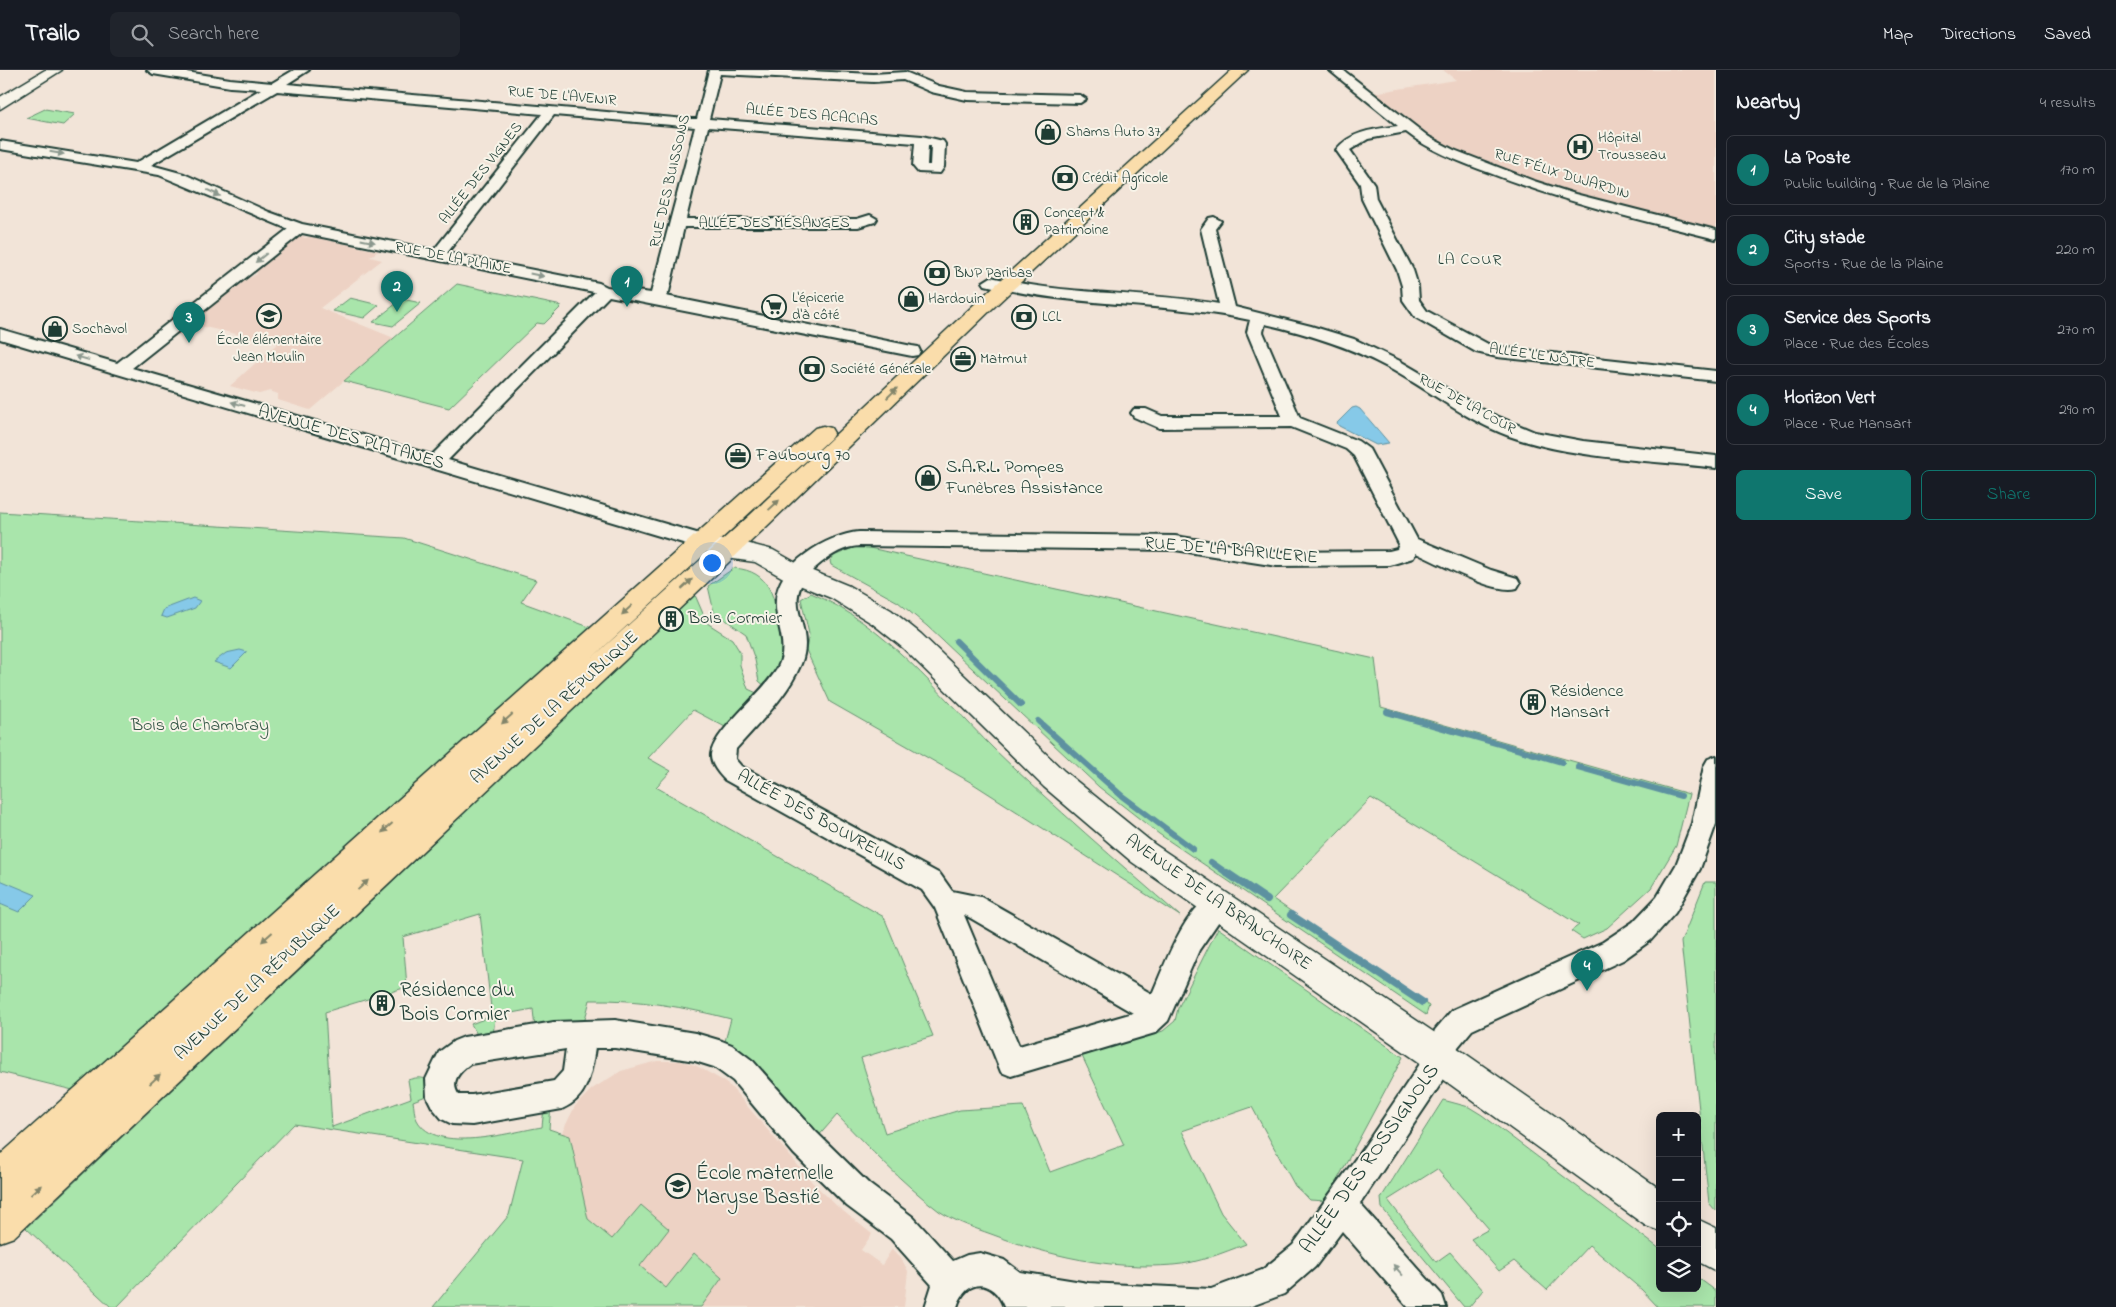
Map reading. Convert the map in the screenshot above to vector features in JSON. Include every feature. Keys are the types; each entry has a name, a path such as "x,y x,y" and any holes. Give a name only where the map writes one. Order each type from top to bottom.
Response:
{"main road":[{"path":"0,104 55,70"},
{"name":"AVENUE DE LA RÉPUBLIQUE","path":"0,1180 714,546 758,521 998,284 1224,70"},
{"name":"AVENUE DE LA RÉPUBLIQUE","path":"0,1223 714,546 912,351 998,284 1241,70"},
{"path":"758,521 762,537 770,554 791,571"},
{"path":"714,546 737,562 770,571 791,571"},
{"name":"AVENUE DE LA BRANCHOIRE","path":"791,571 860,603 899,630 1074,798 1143,854 1441,1057 1656,1209"},
{"path":"1701,1241 1716,1252"}],"street":[{"name":"RUE DE L'AVENIR","path":"153,70 230,83 700,123"},
{"path":"140,166 303,70"},
{"path":"715,70 873,78 908,73 936,89 967,96 1080,99"},
{"name":"RUE DES BUISSONS","path":"656,299 661,292 700,123 715,70"},
{"name":"RUE FÉLIX DUJARDIN","path":"1334,70 1407,128 1443,150 1530,184 1716,235"},
{"name":"ALLÉE DES VIGNES","path":"438,255 550,111"},
{"name":"ALLÉE DES ACACIAS","path":"700,123 922,140"},
{"name":"ALLÉE LE NÔTRE","path":"1407,128 1363,136 1348,142 1343,150 1367,184 1370,199 1378,218 1405,270 1410,286 1411,300 1421,314 1482,348 1497,352 1716,376"},
{"name":"RUE DE LA PLAINE","path":"0,144 140,166 179,177 268,218 299,228 599,288 604,292 614,291 656,299 912,351"},
{"name":"ALLÉE DES MÉSANGES","path":"677,222 858,223 870,219"},
{"path":"1214,222 1208,228 1227,304 1226,311"},
{"path":"120,369 299,228"},
{"name":"RUE DE LA COUR","path":"998,284 1175,303 1259,318 1327,335 1370,352 1398,365 1486,418 1530,437 1568,445 1716,462"},
{"path":"436,462 604,292"},
{"path":"1259,318 1255,332 1293,421"},
{"name":"AVENUE DES PLATANES","path":"0,334 714,546"},
{"path":"1140,414 1159,422 1293,421 1352,445 1362,453 1409,544 1432,551 1482,576 1510,583"},
{"name":"RUE DE LA BARILLERIE","path":"791,571 829,547 845,541 859,539 1175,543 1288,559 1390,558 1406,553 1409,550 1409,544"},
{"name":"ALLÉE DES BOUVREUILS","path":"791,571 787,592 793,646 791,662 780,681 727,743 722,758 728,768 739,776 931,882 945,901 1010,1062 1145,1023 1158,1012"},
{"name":"ALLÉE DES ROSSIGNOLS","path":"583,1034 615,1034 695,1047 722,1055 743,1072 805,1143 858,1195 902,1228 946,1294 967,1270 977,1268 996,1273 1016,1297 1211,1305 1272,1282 1304,1256 1375,1158 1441,1057 1445,1040 1462,1020 1613,951 1642,931 1666,905 1687,869 1704,823 1716,766"},
{"path":"945,901 972,905 1158,1012 1195,930 1203,917 1217,905"},
{"path":"1340,1205 1430,1307"}],"shaded area":[{"name":"Hôpital Trousseau","path":"1443,70 1716,70 1716,229 1539,183 1458,153 1432,141 1373,93 1456,80"},
{"name":"École élémentaire Jean Moulin","path":"305,236 303,238 311,237 378,251 370,257 382,260 320,308 394,338 310,410 278,400 278,394 270,391 259,394 230,386 278,343 190,324 246,280 257,274 256,271 299,237"},
{"path":"657,1061 680,1061 695,1065 731,1087 813,1183 838,1207 872,1234 861,1250 882,1265 892,1249 901,1258 908,1271 904,1307 628,1307 553,1151 575,1106 592,1089 621,1071"}],"green space":[{"path":"45,109 75,114 63,125 26,118"},
{"path":"457,284 562,306 544,324 537,323 449,408 344,381"},
{"path":"350,298 379,305 364,318 333,311"},
{"path":"402,299 421,303 393,326 373,322"},
{"name":"Bois de Chambray","path":"0,512 404,538 536,580 521,602 603,632 93,1095 0,1072"},
{"path":"855,547 865,547 1375,659 1381,707 1689,794 1676,846 1651,888 1607,928 1583,939 1571,931 1579,925 1371,798 1273,899 1429,1006 1426,1015 1159,834 1099,787 927,626 898,602 831,565 830,561 834,556"},
{"path":"734,568 756,574 769,588 773,597 781,643 781,663 778,673 766,687 759,681 755,660 746,634 714,612 708,586"},
{"path":"811,593 838,606 887,641 1017,771 1180,916 972,783 830,702 806,650 809,634 801,599"},
{"path":"695,595 707,623 732,639 740,652 740,665 748,689 759,694 727,728 693,710 648,758 671,771 656,787 884,917 933,1036 861,1058 885,1133 960,1110 1023,1106 1050,1172 1124,1145 1082,1056 1163,1031 1175,1021 1178,1008 1218,928 1403,1057 1326,1201 1310,1200 1295,1186 1252,1107 1182,1131 1221,1213 1246,1244 1192,1262 1150,1266 1080,1260 1013,1242 964,1224 939,1211 899,1177 837,1115 816,1139 724,1045 731,1019 661,1005 626,1001 590,1000 583,1027 535,1029 533,1009 495,1016 493,1037 478,1036 471,1024 492,1016 480,914 403,937 407,987 325,1012 332,1127 411,1098 408,1080 418,1078 428,1081 434,1093 413,1101 416,1118 427,1131 440,1137 456,1139 475,1138 542,1127 544,1107 551,1106 549,1129 570,1136 588,1219 612,1239 641,1205 669,1229 640,1266 666,1288 694,1253 722,1278 701,1307 433,1307 509,1215 523,1159 294,1124 117,1307 111,1307 26,1228 437,839 546,728"},
{"path":"1705,882 1716,882 1716,1211 1709,1203 1701,1112 1699,1112 1681,942"},
{"path":"1443,1100 1469,1107 1656,1246 1656,1292 1701,1292 1701,1280 1716,1291 1716,1307 1658,1307 1642,1290 1589,1245 1547,1290 1514,1261 1499,1271 1471,1239 1489,1229 1437,1169 1388,1200 1436,1262 1450,1252 1483,1290 1469,1307 1464,1307 1382,1208 1381,1198"}],"water":[{"path":"1352,408 1360,409 1389,443 1376,445 1339,426 1337,423"},
{"path":"193,598 200,601 195,608 167,618 161,616 164,609"},
{"path":"240,650 247,652 231,668 214,662 226,653"},
{"path":"0,880 36,895 19,912 0,904"}],"waterway":[{"path":"956,641 1021,705"},
{"path":"1387,712 1562,762"},
{"path":"1038,721 1122,796 1193,849"},
{"path":"1578,767 1681,796"},
{"path":"1211,862 1228,874"},
{"path":"1227,873 1267,900"},
{"path":"1291,915 1422,1002"}],"place":[{"name":"Shams Auto 37","path":"1048,132"},
{"name":"Hôpital Trousseau","path":"1580,147"},
{"name":"Crédit Agricole","path":"1065,178"},
{"name":"Concept & Patrimoine","path":"1026,222"},
{"name":"BNP Paribas","path":"937,273"},
{"name":"Hardouin","path":"911,299"},
{"name":"La Poste","path":"627,307"},
{"name":"L'épicerie d'à côté","path":"774,307"},
{"name":"City stade","path":"397,312"},
{"name":"École élémentaire Jean Moulin","path":"269,316"},
{"name":"LCL","path":"1024,317"},
{"name":"Sochavol","path":"55,329"},
{"name":"Service des Sports","path":"189,343"},
{"name":"Matmut","path":"963,359"},
{"name":"Société Générale","path":"812,369"},
{"name":"Faubourg 70","path":"738,456"},
{"name":"S.A.R.L. Pompes Funèbres Assistance","path":"928,478"},
{"name":"Bois Cormier","path":"671,619"},
{"name":"Résidence Mansart","path":"1533,702"},
{"name":"Horizon Vert","path":"1587,991"},
{"name":"Résidence du Bois Cormier","path":"382,1003"},
{"name":"École maternelle Maryse Bastié","path":"678,1186"}],"district":[{"name":"LA COUR","path":"1470,260"}]}
